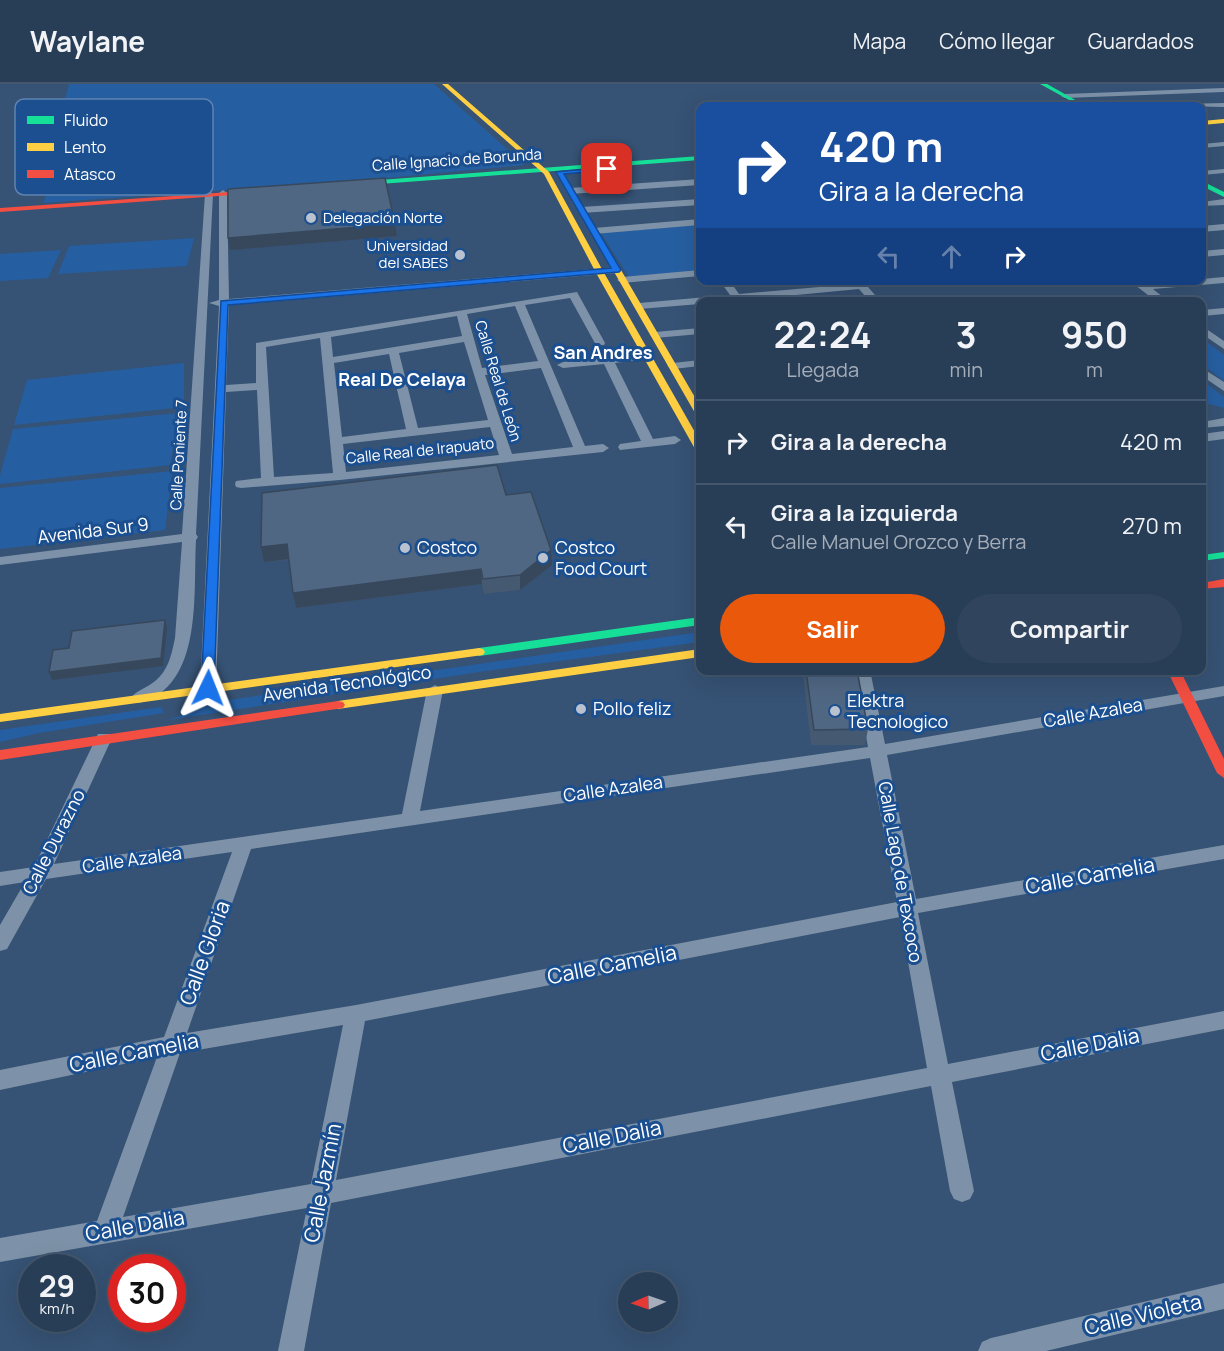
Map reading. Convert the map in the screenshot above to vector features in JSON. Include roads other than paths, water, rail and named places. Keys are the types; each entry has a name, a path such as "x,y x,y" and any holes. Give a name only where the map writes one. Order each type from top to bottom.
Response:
{"street":[{"path":"446,84 552,171 599,271 696,442"},
{"path":"458,84 552,171 570,191 597,236 696,223"},
{"path":"1031,84 1067,101 1224,90"},
{"path":"1042,84 1067,101"},
{"path":"1166,93 1186,102"},
{"path":"1206,106 1224,105"},
{"path":"1206,112 1224,121"},
{"path":"1206,123 1224,121"},
{"path":"1206,146 1223,144"},
{"name":"Calle Ignacio de Borunda","path":"339,187 696,158"},
{"name":"Calle Ignacio de Borunda","path":"552,171 696,163"},
{"path":"1206,173 1224,171"},
{"path":"1206,175 1224,186"},
{"path":"570,191 696,182"},
{"path":"1206,185 1224,195"},
{"path":"0,212 268,192"},
{"path":"186,706 208,688 224,302 216,196"},
{"name":"Calle Poniente 7","path":"139,698 156,689 176,671 183,638 204,304 216,196"},
{"path":"582,210 696,202"},
{"path":"1206,204 1224,202"},
{"path":"1206,229 1224,227"},
{"path":"1206,254 1224,252"},
{"path":"617,270 673,366 696,400"},
{"path":"204,304 599,271 696,273"},
{"path":"1206,281 1224,280"},
{"path":"728,285 737,297"},
{"path":"755,297 850,285"},
{"path":"859,285 871,297"},
{"path":"1140,285 1157,297"},
{"path":"268,483 260,345 573,294 600,343"},
{"path":"639,306 696,302"},
{"path":"519,303 580,451"},
{"path":"1206,313 1224,311"},
{"name":"Calle Real de León","path":"461,312 507,459"},
{"path":"655,335 696,331"},
{"path":"1206,332 1224,346"},
{"path":"325,334 340,477"},
{"path":"328,361 468,338"},
{"path":"393,350 412,432"},
{"path":"563,365 648,356"},
{"path":"608,360 649,444"},
{"path":"673,366 696,363"},
{"path":"478,372 545,364"},
{"path":"1206,374 1224,388"},
{"path":"221,386 262,382"},
{"path":"1206,424 1224,422"},
{"path":"336,441 495,423"},
{"path":"1206,437 1224,435"},
{"path":"624,447 675,440"},
{"name":"Calle Real de Irapuato","path":"241,484 340,477 603,448"},
{"name":"Avenida Sur 9","path":"0,561 191,537"},
{"path":"1206,557 1224,555"},
{"path":"1206,585 1224,583"},
{"name":"Avenida Tecnológico","path":"0,718 696,622"},
{"name":"Avenida Tecnológico","path":"0,755 104,738 696,654"},
{"name":"Calle Lago de Texcoco","path":"863,675 962,1191"},
{"path":"1175,675 1224,774"},
{"path":"410,818 435,690"},
{"name":"Calle Azalea","path":"0,879 878,751 1224,691"},
{"path":"0,744 29,736"},
{"name":"Calle Durazno","path":"0,944 40,872 104,738"},
{"name":"Calle Gloria","path":"106,1230 244,844"},
{"name":"Calle Camelia","path":"0,1080 172,1045 356,1014 906,908 1224,852"},
{"name":"Calle Jazmín","path":"291,1351 356,1014"},
{"name":"Calle Dalia","path":"0,1250 321,1194 1224,1020"},
{"name":"Calle Violeta","path":"991,1351 1224,1296"}],"place":[{"name":"Delegación Norte","path":"311,218"},
{"name":"Universidad del SABES","path":"460,255"},
{"name":"Costco","path":"405,548"},
{"name":"Costco Food Court","path":"543,558"},
{"name":"Pollo feliz","path":"581,709"},
{"name":"Elektra Tecnologico","path":"835,711"}],"district":[{"name":"San Andres","path":"603,353"},
{"name":"Real De Celaya","path":"402,380"}]}
